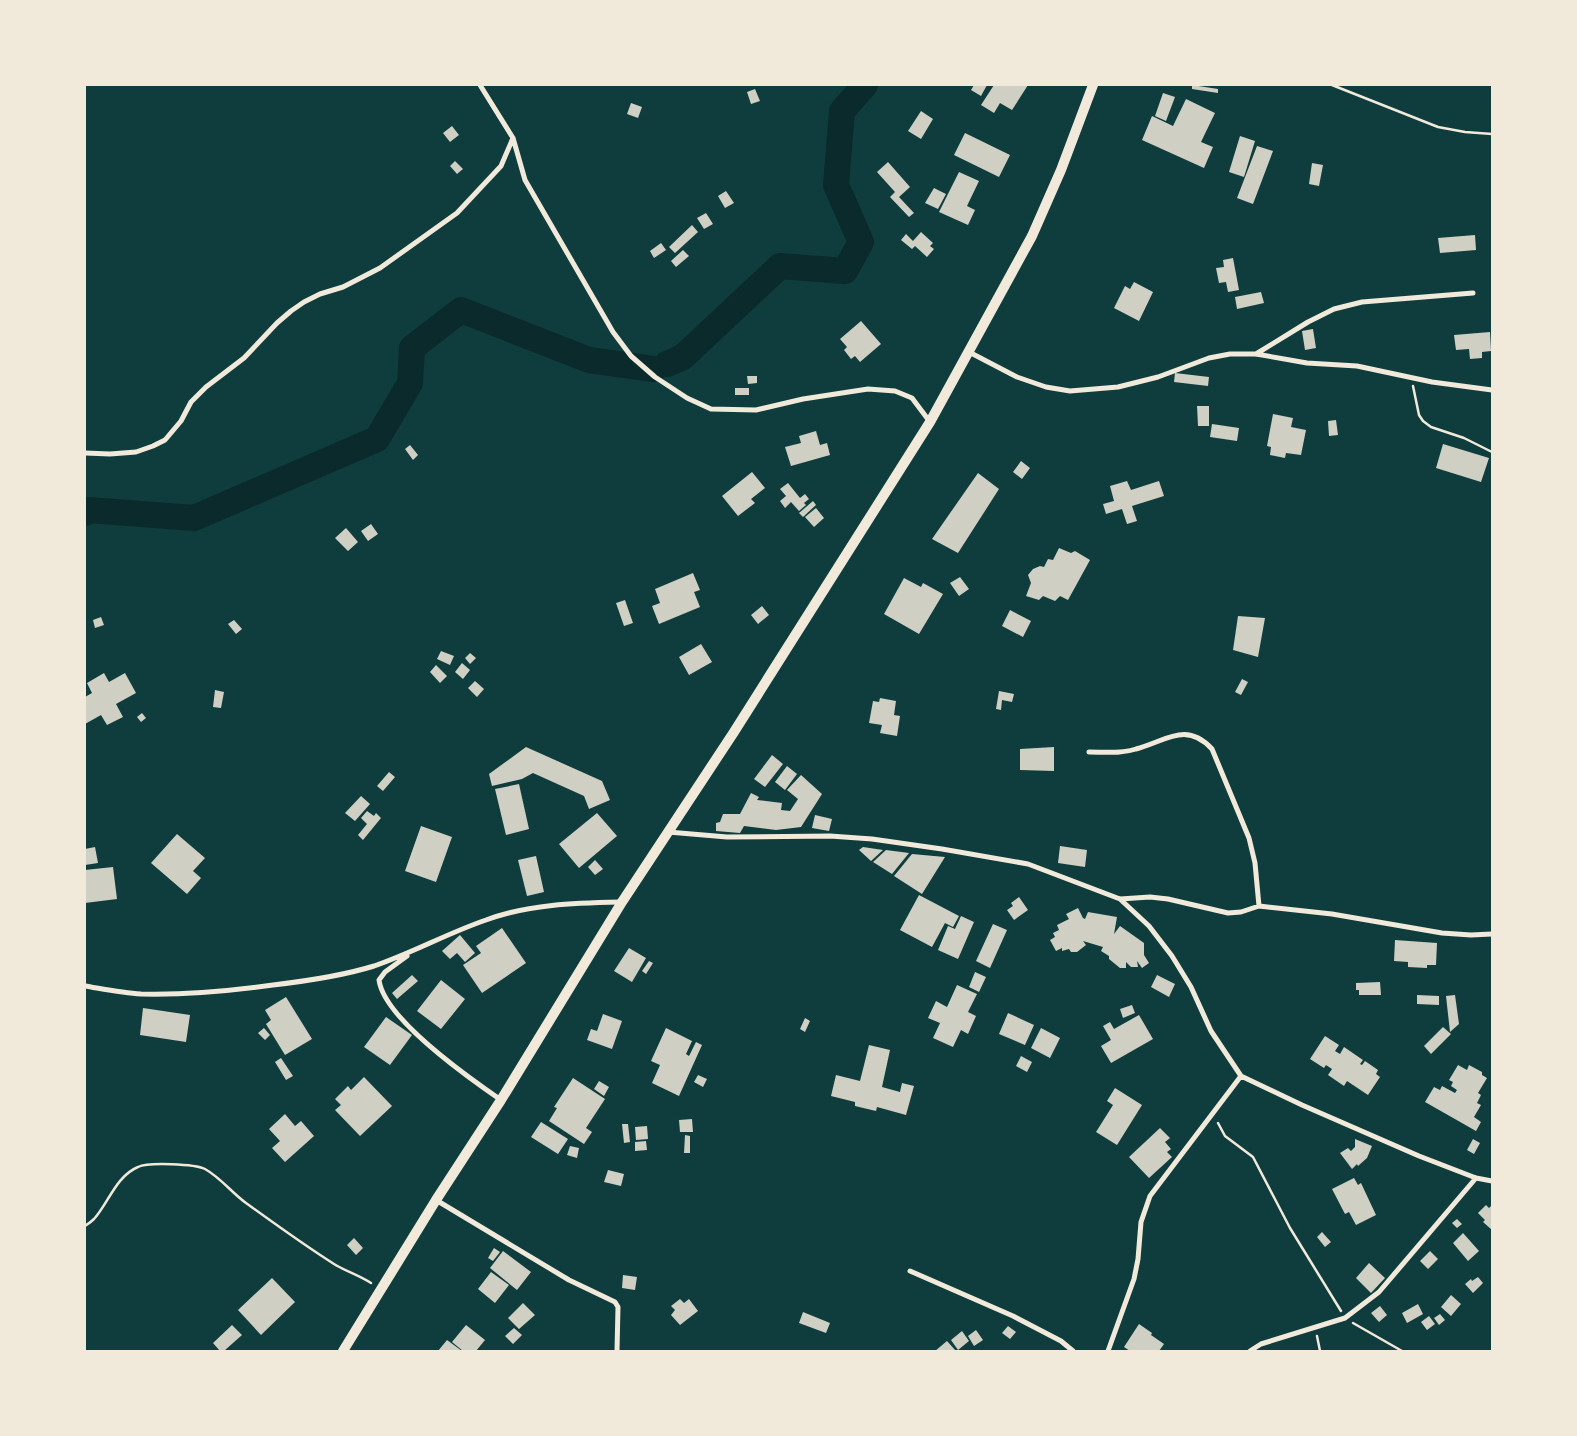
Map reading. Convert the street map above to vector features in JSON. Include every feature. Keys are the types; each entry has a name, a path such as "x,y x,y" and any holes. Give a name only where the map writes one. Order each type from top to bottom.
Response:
{"main road":[{"path":"343,1351 436,1200 501,1100 622,902 734,732 930,422 1032,236 1062,170 1093,85"}],"street":[{"path":"480,85 513,138 526,180 613,332 631,356 655,377 687,398 711,408 756,410 803,399 868,389 895,391 912,398 930,422"},
{"path":"85,453 136,452 164,440 181,420 191,402 206,387 244,358 291,311 320,294 343,287 380,268 457,213 501,166 513,138"},
{"path":"1256,354 1308,322 1334,309 1362,302 1473,293"},
{"path":"969,352 1017,377 1046,387 1070,391 1118,386 1158,377 1209,358 1230,354 1256,354 1307,363 1357,366 1432,382 1492,390"},
{"path":"1089,752 1124,752 1135,750 1183,734 1194,735 1203,740 1212,749 1249,838 1255,863 1259,906"},
{"path":"668,832 727,837 830,836 942,849 1028,864 1120,899 1149,926 1172,956 1191,987 1211,1031 1241,1076 1302,1106 1419,1156 1476,1178 1492,1181"},
{"path":"1120,899 1150,897 1168,899 1228,912 1241,912 1259,906 1332,914 1442,933 1492,934"},
{"path":"85,986 141,994 247,989 329,977 372,966 416,950 479,922 510,912 574,903 622,902"},
{"path":"416,950 385,972 379,980 380,990 388,1003 409,1027 463,1074 501,1100"},
{"path":"1108,1351 1134,1279 1138,1260 1141,1222 1147,1202 1157,1186 1241,1076"},
{"path":"1250,1351 1261,1344 1345,1318 1379,1292 1476,1178"},
{"path":"436,1200 569,1280 615,1302 618,1307 617,1351"},
{"path":"910,1271 1013,1316 1061,1342 1073,1351"}],"path":[{"path":"1332,85 1438,127 1492,134"},
{"path":"1411,378 1419,415 1423,421 1431,427 1464,438 1492,452"},
{"path":"1212,1113 1225,1136 1253,1157 1290,1228 1345,1318 1402,1351"},
{"path":"85,1226 94,1219 112,1192 131,1171 138,1167 158,1164 196,1166 204,1168 217,1176 244,1202 336,1265 356,1274 380,1289"},
{"path":"1316,1327 1320,1351"}],"building":[{"path":"974,85 987,85 981,96 971,90"},
{"path":"994,85 1028,85 1012,110 1000,103 994,113 981,105"},
{"path":"1192,85 1218,89 1218,93 1192,89"},
{"path":"755,89 760,101 751,104 747,92"},
{"path":"1163,93 1175,97 1166,121 1155,116"},
{"path":"1186,99 1215,113 1201,142 1213,147 1204,168 1142,140 1152,116 1173,126"},
{"path":"631,103 642,107 638,118 627,114"},
{"path":"921,111 933,119 921,139 908,131"},
{"path":"452,126 459,135 450,142 443,133"},
{"path":"965,133 1010,155 999,177 954,155"},
{"path":"1240,136 1255,141 1244,177 1229,172"},
{"path":"1257,146 1273,151 1253,204 1237,198"},
{"path":"455,161 463,169 457,174 450,166"},
{"path":"888,162 910,187 899,197 914,213 909,217 890,197 895,192 877,172"},
{"path":"1312,163 1323,165 1319,186 1309,184"},
{"path":"959,172 979,181 967,206 975,210 968,225 939,212"},
{"path":"934,188 946,194 938,209 925,203"},
{"path":"726,191 734,203 725,208 718,196"},
{"path":"706,213 713,224 704,229 697,218"},
{"path":"692,225 698,232 675,253 669,247"},
{"path":"921,232 933,243 930,246 934,249 927,257 915,246 912,249 901,240 906,234 913,241"},
{"path":"1475,235 1476,250 1440,253 1438,238"},
{"path":"661,243 666,250 654,258 650,251"},
{"path":"683,250 689,256 676,267 671,261"},
{"path":"1233,258 1239,290 1228,292 1226,282 1219,283 1216,268 1224,267 1223,260"},
{"path":"1134,282 1153,292 1139,321 1114,308 1125,286 1130,289"},
{"path":"1261,292 1264,303 1237,309 1235,297"},
{"path":"861,321 881,344 860,362 855,356 851,359 844,350 847,347 840,339"},
{"path":"1313,329 1316,348 1305,350 1302,331"},
{"path":"1490,332 1491,351 1482,352 1482,358 1470,359 1469,349 1456,350 1454,335"},
{"path":"1175,373 1209,377 1208,386 1174,382"},
{"path":"747,376 757,376 757,383 748,384"},
{"path":"735,388 749,388 749,395 735,395"},
{"path":"1197,406 1209,406 1209,426 1198,426"},
{"path":"1273,414 1293,418 1291,427 1306,430 1301,455 1286,453 1285,458 1270,455 1271,447 1267,446"},
{"path":"1336,420 1338,435 1329,436 1328,421"},
{"path":"1212,424 1239,428 1237,441 1210,437"},
{"path":"816,431 820,445 827,443 830,455 791,466 785,447 801,443 799,436"},
{"path":"1443,444 1489,458 1481,482 1436,468"},
{"path":"410,445 418,455 413,460 405,449"},
{"path":"1021,461 1030,468 1022,479 1013,472"},
{"path":"752,472 765,488 751,499 755,503 738,516 722,496"},
{"path":"978,473 999,489 958,553 932,539"},
{"path":"1127,481 1131,490 1159,481 1164,496 1132,506 1137,521 1127,524 1122,509 1106,514 1103,504 1114,501 1110,486"},
{"path":"788,483 800,498 805,494 809,499 804,503 806,505 799,511 791,502 785,508 780,501 786,496 780,489"},
{"path":"813,501 816,505 803,517 799,513"},
{"path":"816,508 824,518 814,527 805,517"},
{"path":"371,524 378,534 368,541 361,531"},
{"path":"346,528 358,542 348,551 335,538"},
{"path":"1059,548 1071,553 1075,551 1090,560 1068,600 1060,596 1055,601 1043,596 1039,600 1026,596 1031,583 1028,575 1033,569 1040,566 1044,567 1048,559 1053,560"},
{"path":"693,573 700,590 694,592 700,607 659,624 652,606 660,603 655,589"},
{"path":"960,577 969,589 959,596 950,583"},
{"path":"904,578 921,587 923,583 943,594 919,634 884,614"},
{"path":"625,600 633,623 624,626 616,603"},
{"path":"762,606 769,615 758,624 751,615"},
{"path":"1010,610 1031,621 1023,637 1002,626"},
{"path":"1238,616 1265,618 1258,657 1233,650"},
{"path":"101,617 104,625 95,628 93,620"},
{"path":"234,620 242,629 236,634 228,624"},
{"path":"701,644 712,662 689,675 679,657"},
{"path":"441,651 454,656 450,665 437,659"},
{"path":"470,653 476,658 470,664 465,658"},
{"path":"462,663 470,670 463,679 455,672"},
{"path":"436,665 447,676 440,683 430,672"},
{"path":"104,673 109,682 125,673 136,693 116,704 123,717 107,725 101,715 85,724 85,697 92,693 87,683"},
{"path":"1242,679 1248,682 1241,695 1235,692"},
{"path":"475,681 484,689 477,697 468,688"},
{"path":"215,690 224,692 221,708 213,707"},
{"path":"999,691 1014,694 1012,702 1002,700 1001,710 996,709"},
{"path":"880,698 896,701 894,715 900,716 897,736 880,733 882,725 869,723 873,701 879,702"},
{"path":"142,713 146,718 141,722 137,717"},
{"path":"526,747 602,781 610,800 589,809 584,796 533,773 522,779 492,786 489,774"},
{"path":"1054,747 1054,771 1020,770 1020,749"},
{"path":"772,755 783,764 765,787 754,779"},
{"path":"787,766 797,774 785,790 775,782"},
{"path":"389,772 395,777 383,791 377,786"},
{"path":"801,775 822,794 801,827 776,830 744,826 740,833 716,831 716,823 720,822 723,814 740,814 751,793 759,797 757,800 782,803 781,810 790,811 798,799 787,790"},
{"path":"519,784 529,829 506,835 495,789"},
{"path":"361,796 370,804 355,821 345,813"},
{"path":"367,811 374,816 376,813 381,818 363,840 358,835 367,824 361,818"},
{"path":"597,813 617,836 579,868 559,844"},
{"path":"815,815 832,819 829,831 812,828"},
{"path":"421,826 452,837 436,882 405,871"},
{"path":"177,834 205,858 193,871 201,878 187,894 151,863"},
{"path":"1060,846 1087,850 1085,867 1058,863"},
{"path":"95,847 98,863 85,865 85,849"},
{"path":"863,847 883,850 871,861 859,850"},
{"path":"886,850 909,853 892,874 873,862"},
{"path":"912,854 945,857 922,894 894,876"},
{"path":"536,856 544,892 527,896 518,860"},
{"path":"595,860 603,869 595,875 588,867"},
{"path":"113,867 117,899 85,903 85,870"},
{"path":"919,895 959,916 953,927 945,923 932,947 900,930"},
{"path":"1019,897 1028,910 1014,920 1007,910 1013,906 1011,903"},
{"path":"1078,908 1085,919 1088,912 1117,917 1114,934 1120,926 1144,943 1144,955 1149,963 1142,968 1137,961 1138,967 1131,967 1126,962 1126,968 1120,968 1109,959 1109,956 1101,951 1103,947 1083,941 1086,945 1077,952 1071,952 1069,949 1062,951 1062,948 1056,951 1050,940 1055,937 1053,933 1059,930 1057,925 1069,919 1066,914"},
{"path":"961,916 974,922 958,959 938,950 948,926 955,929"},
{"path":"993,924 1007,930 990,968 976,961"},
{"path":"502,928 526,963 482,993 463,965 481,953 476,946"},
{"path":"460,935 475,953 465,962 457,953 450,959 442,951"},
{"path":"1395,940 1437,943 1436,965 1427,965 1427,968 1408,967 1408,962 1394,961"},
{"path":"629,948 646,958 632,982 614,971"},
{"path":"649,961 653,963 646,974 642,971"},
{"path":"975,972 986,977 979,992 969,987"},
{"path":"412,975 418,981 397,999 392,993"},
{"path":"1157,975 1175,984 1169,997 1151,987"},
{"path":"441,980 465,999 441,1029 417,1011"},
{"path":"1380,982 1381,995 1359,995 1359,990 1356,990 1356,983"},
{"path":"957,985 977,994 968,1012 976,1016 968,1034 961,1030 953,1047 933,1038 940,1023 928,1018 936,1001 947,1007"},
{"path":"1417,995 1439,996 1439,1005 1417,1004"},
{"path":"1455,995 1459,1024 1450,1032 1446,996"},
{"path":"286,997 312,1039 285,1055 266,1024 271,1020 265,1010"},
{"path":"1132,1005 1135,1013 1123,1018 1120,1009"},
{"path":"143,1008 190,1015 186,1042 140,1035"},
{"path":"1008,1013 1034,1025 1025,1045 999,1034"},
{"path":"603,1014 622,1021 612,1049 587,1040 591,1029 597,1031"},
{"path":"1139,1015 1153,1039 1111,1063 1101,1046 1111,1040 1103,1026 1110,1022 1114,1029"},
{"path":"386,1017 412,1035 390,1065 364,1047"},
{"path":"805,1018 810,1021 805,1032 800,1029"},
{"path":"1443,1027 1451,1034 1431,1054 1424,1046"},
{"path":"264,1028 270,1035 265,1040 258,1033"},
{"path":"666,1028 692,1041 686,1054 689,1056 696,1042 702,1045 679,1096 652,1083 660,1065 651,1061"},
{"path":"1041,1028 1060,1038 1050,1058 1031,1048"},
{"path":"1325,1036 1339,1045 1335,1051 1340,1054 1344,1047 1363,1060 1360,1064 1362,1065 1365,1061 1378,1070 1376,1074 1380,1077 1368,1095 1347,1081 1344,1086 1328,1075 1332,1069 1326,1065 1324,1068 1310,1059"},
{"path":"869,1045 890,1050 882,1087 900,1092 902,1083 914,1086 906,1115 877,1107 876,1111 855,1106 855,1102 831,1096 836,1075 860,1081"},
{"path":"1021,1056 1032,1062 1027,1072 1016,1066"},
{"path":"281,1058 293,1076 286,1080 275,1062"},
{"path":"1458,1065 1467,1070 1469,1065 1482,1072 1482,1075 1487,1078 1478,1093 1481,1095 1477,1103 1481,1105 1474,1117 1481,1122 1476,1131 1425,1102 1434,1087 1440,1090 1442,1086 1455,1093 1457,1090 1451,1086 1453,1082 1449,1080"},
{"path":"698,1075 707,1079 703,1087 694,1082"},
{"path":"364,1077 392,1106 360,1136 335,1110 341,1105 335,1099 348,1086 351,1090"},
{"path":"573,1078 605,1099 586,1128 592,1132 584,1144 549,1121 557,1108 554,1107"},
{"path":"599,1081 609,1087 604,1096 594,1089"},
{"path":"1115,1088 1142,1105 1117,1145 1096,1132 1113,1105 1107,1101"},
{"path":"285,1114 295,1126 301,1121 314,1136 285,1162 272,1148 280,1141 269,1129"},
{"path":"692,1119 693,1132 680,1132 679,1120"},
{"path":"541,1122 568,1139 558,1154 531,1137"},
{"path":"622,1124 628,1124 630,1142 624,1143"},
{"path":"647,1126 648,1139 636,1140 635,1127"},
{"path":"1160,1128 1170,1138 1165,1142 1171,1149 1167,1152 1172,1157 1149,1178 1129,1157"},
{"path":"685,1135 690,1136 690,1153 684,1153"},
{"path":"1355,1139 1372,1146 1367,1158 1352,1169 1340,1153 1348,1148 1351,1151 1355,1147"},
{"path":"1473,1139 1480,1143 1474,1154 1467,1150"},
{"path":"646,1141 647,1150 635,1151 635,1142"},
{"path":"570,1146 579,1148 577,1158 567,1155"},
{"path":"608,1170 624,1174 621,1186 604,1182"},
{"path":"1354,1178 1358,1185 1361,1183 1376,1215 1356,1225 1349,1212 1345,1214 1332,1189"},
{"path":"1486,1205 1489,1208 1492,1205 1492,1230 1483,1222 1485,1220 1478,1213"},
{"path":"1457,1219 1462,1224 1457,1228 1452,1223"},
{"path":"1322,1232 1331,1242 1325,1247 1317,1237"},
{"path":"1463,1233 1479,1251 1468,1261 1453,1243"},
{"path":"354,1238 363,1248 356,1255 347,1245"},
{"path":"494,1248 500,1252 493,1261 488,1258"},
{"path":"503,1251 531,1272 517,1290 490,1268"},
{"path":"1430,1251 1438,1259 1428,1269 1420,1261"},
{"path":"1369,1263 1385,1278 1371,1293 1356,1278"},
{"path":"491,1272 509,1285 495,1303 478,1289"},
{"path":"623,1275 637,1277 635,1290 622,1288"},
{"path":"1478,1277 1483,1283 1473,1293 1465,1284 1471,1279 1472,1281"},
{"path":"272,1278 295,1302 261,1335 238,1310"},
{"path":"1451,1295 1461,1304 1451,1316 1441,1307"},
{"path":"680,1299 684,1303 689,1299 698,1311 680,1325 671,1315 675,1310 671,1306"},
{"path":"523,1303 535,1315 519,1329 508,1318"},
{"path":"1418,1304 1423,1314 1407,1323 1402,1313"},
{"path":"1380,1306 1387,1315 1379,1322 1371,1313"},
{"path":"803,1312 830,1323 826,1333 799,1323"},
{"path":"1440,1314 1445,1320 1439,1325 1434,1318"},
{"path":"1429,1316 1435,1324 1427,1330 1421,1322"},
{"path":"1139,1324 1164,1344 1159,1351 1130,1351 1124,1347"},
{"path":"232,1325 242,1335 224,1351 220,1351 213,1343"},
{"path":"466,1325 485,1340 476,1351 463,1351 452,1342"},
{"path":"1008,1326 1016,1332 1010,1339 1002,1333"},
{"path":"514,1328 522,1335 513,1344 505,1336"},
{"path":"976,1330 983,1340 974,1346 968,1336"},
{"path":"962,1331 969,1341 958,1350 951,1340"},
{"path":"447,1340 462,1351 438,1351"},
{"path":"947,1341 956,1351 935,1351"}],"waterway":[{"path":"667,364 683,357 780,266 845,271 861,242 836,185 842,111 865,85"},
{"path":"85,513 89,510 194,518 377,439 410,383 412,348 461,310 589,360 654,369"}]}
